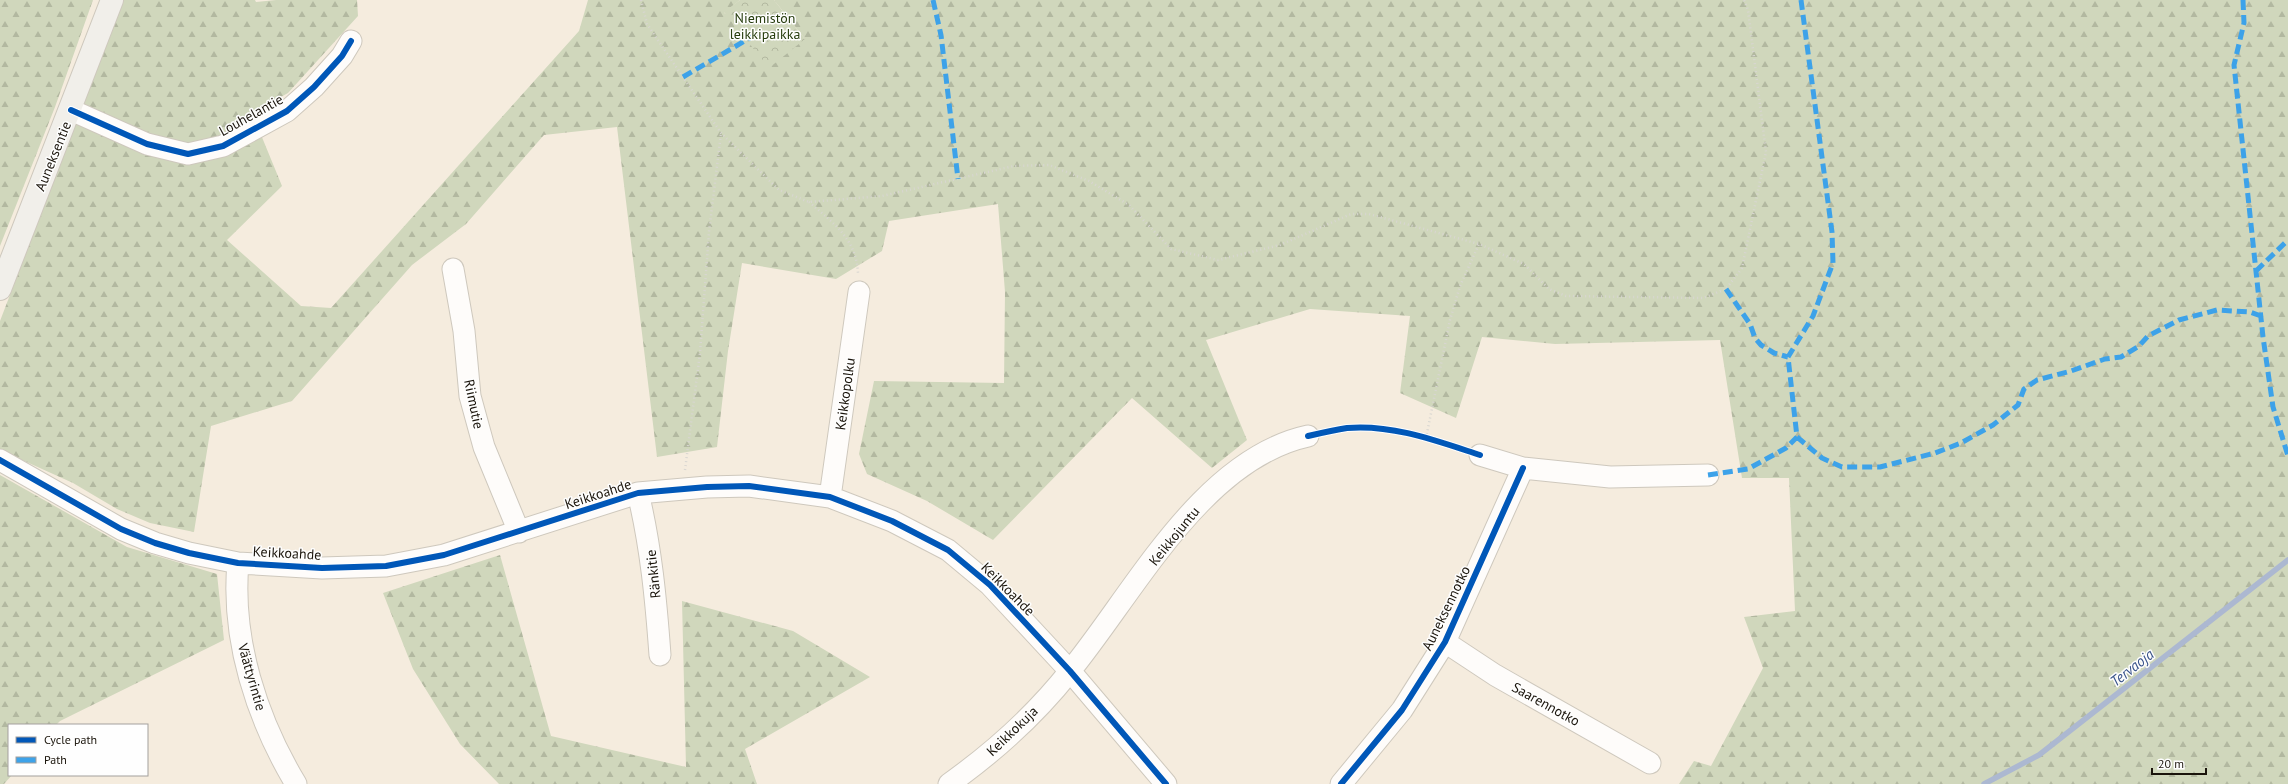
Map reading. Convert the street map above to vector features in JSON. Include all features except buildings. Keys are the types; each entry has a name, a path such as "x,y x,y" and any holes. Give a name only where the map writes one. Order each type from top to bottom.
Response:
{"street":[{"name":"Auneksentie","path":"0,289 71,110 112,0"},
{"name":"Louhelantie","path":"71,110 147,144 188,154 223,146 287,111 314,87 342,56 351,41"},
{"name":"Riimutie","path":"453,269 464,331 470,396 484,447 519,532"},
{"name":"Keikkopolku","path":"830,497 859,292"},
{"name":"Keikkojuntu","path":"1070,672 1182,522 1209,493 1232,473 1265,452 1289,440 1308,436"},
{"path":"1480,455 1523,468 1610,477 1708,475"},
{"name":"Keikkoahde","path":"0,460 121,528 155,543 182,551 238,563 322,568 386,566 444,555 638,493 682,488 749,486 830,497 892,521 948,550 990,585 1070,672 1166,784"},
{"name":"Auneksennotko","path":"1341,784 1402,710 1445,642 1523,468"},
{"name":"Ränkitie","path":"638,493 648,532 654,579 660,655"},
{"name":"Väättyrintie","path":"238,563 236,584 239,634 254,693 276,751 296,784"},
{"name":"Saarennotko","path":"1445,642 1495,675 1650,762"},
{"name":"Keikkokuja","path":"949,784 981,762 1037,708 1070,672"}],"path":[{"path":"641,0 647,24 721,132 779,190 809,202 842,230 857,257 859,292"},
{"path":"809,202 882,196 1014,166 1050,166 1089,181 1129,205 1171,249 1218,260 1280,245 1350,214 1369,214 1479,244 1524,264 1550,289 1566,296 1703,298 1726,289 1742,268 1766,152 1748,10 1744,0"},
{"path":"682,488 700,353 708,232 721,132"},
{"path":"1426,438 1450,320 1460,286 1479,244"},
{"path":"1418,436 1432,440"}],"green space":[{"path":"0,0 93,0 55,107 0,246"},
{"path":"123,0 255,0 256,2 276,0 357,0 358,16 288,93 252,113 282,186 227,240 301,306 331,308 579,31 588,0 740,0 724,13 805,39 774,0 2288,0 2288,784 1679,784 1694,761 1711,766 1763,668 1744,617 1795,611 1789,478 1742,478 1720,340 1555,344 1482,337 1456,418 1400,393 1410,316 1310,309 1206,340 1247,440 1212,468 1132,398 993,540 927,501 867,474 859,454 874,381 1004,383 1005,292 998,204 889,221 882,251 836,279 742,263 728,351 717,447 657,457 617,127 544,135 466,224 412,265 292,401 211,426 194,532 150,523 117,509 73,483 0,450 0,321"},
{"name":"Niemistön leikkipaikka","path":"740,0 774,0 805,39 769,68 724,12"},
{"path":"0,475 127,547 217,574 224,640 60,721 57,724 8,724 8,776 11,776 4,784 0,784"},
{"path":"500,555 551,736 686,767 682,601 793,631 870,677 745,749 757,784 499,784 460,744 413,669 383,593"}],"waterway":[{"name":"Tervaoja","path":"1984,784 2039,755 2288,560"}],"marked path":[{"path":"933,0 941,35 958,179"},
{"path":"1801,0 1832,232 1833,263 1813,316 1788,357 1797,437 1822,458 1842,467 1880,467 1935,453 1961,443 1993,425 2018,405 2024,389 2037,380 2071,371 2105,359 2121,357 2139,346 2148,336 2179,320 2217,310 2250,312 2261,316"},
{"path":"2243,0 2244,23 2234,65 2263,337 2273,407 2288,456"},
{"path":"683,77 760,32"},
{"path":"2256,271 2288,240"},
{"path":"1726,289 1750,324 1755,338 1761,345 1774,353 1788,357"},
{"path":"1708,475 1748,469 1786,448 1797,437"}],"cycle path":[{"path":"71,110 147,144 188,154 223,146 287,111 314,87 342,56 351,41"},
{"path":"1308,436 1347,428 1364,427 1398,431 1447,444 1480,455"},
{"path":"0,460 121,529 155,543 189,553 238,563 322,568 386,566 444,555 638,493 707,487 749,486 830,497 892,521 948,550 990,585 1070,671 1166,784"},
{"path":"1341,784 1402,710 1445,642 1523,468"}]}
